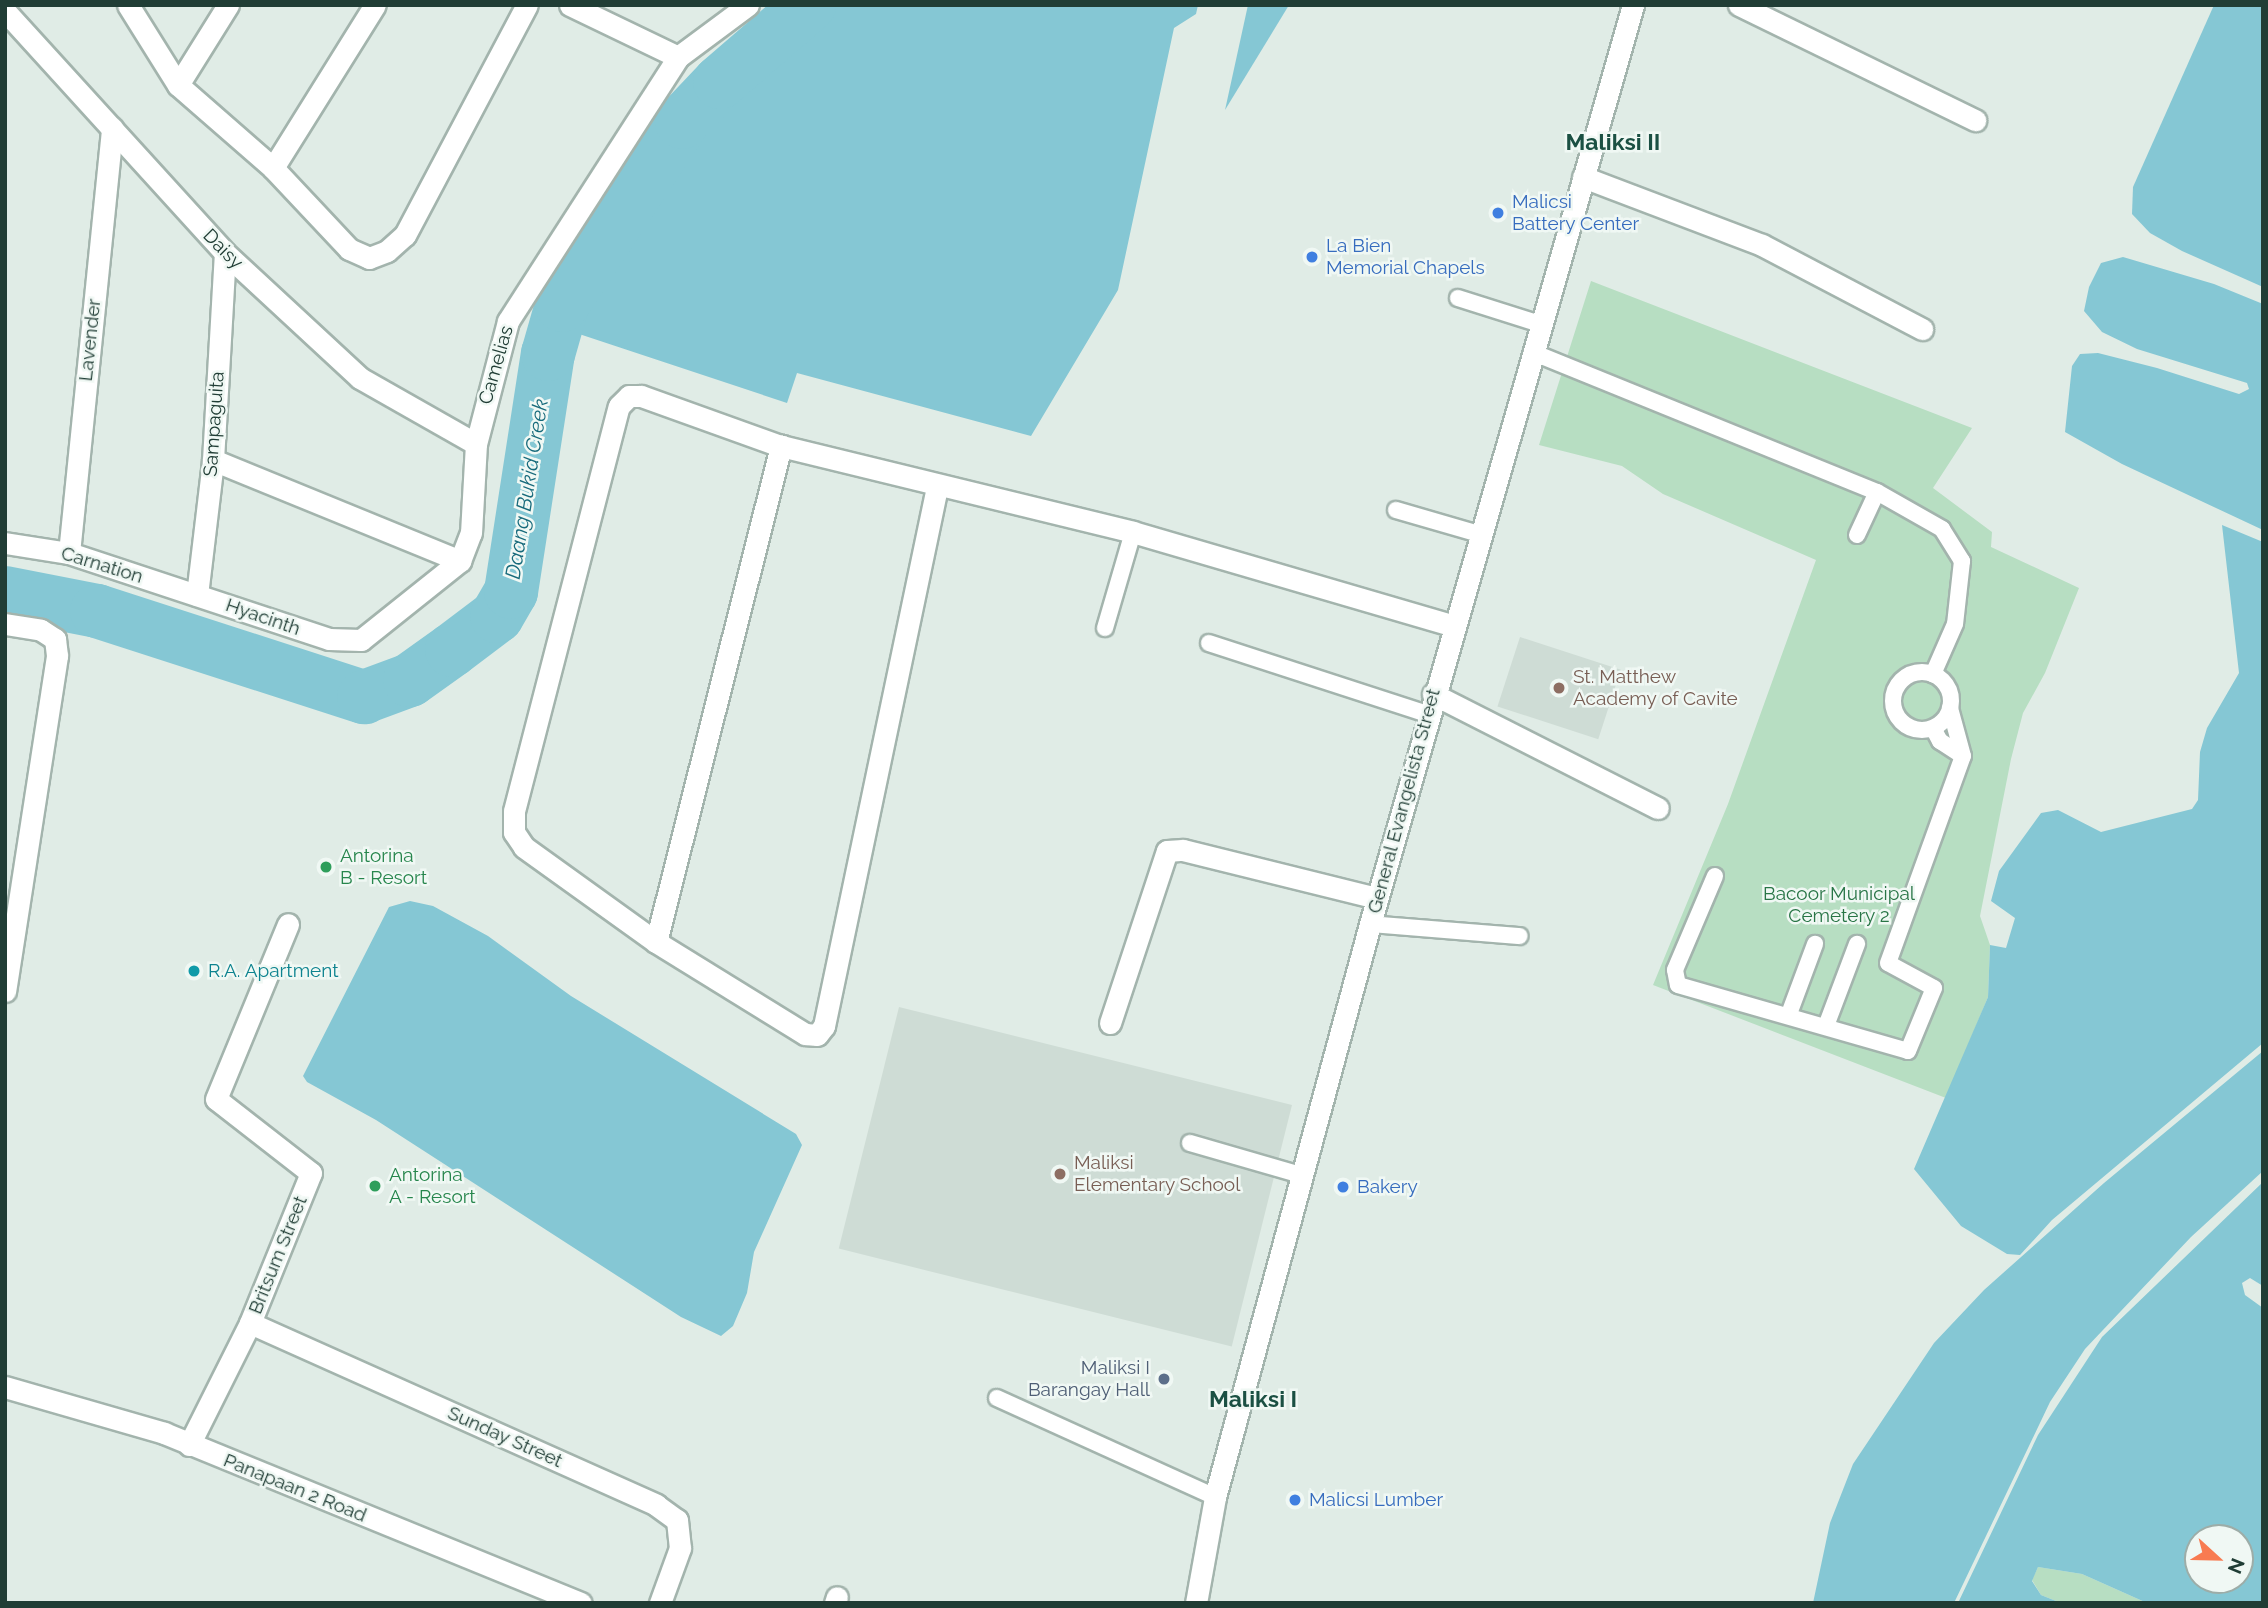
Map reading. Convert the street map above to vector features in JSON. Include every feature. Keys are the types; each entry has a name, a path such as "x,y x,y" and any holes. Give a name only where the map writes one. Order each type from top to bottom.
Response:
{"street":[{"path":"128,5 178,85 273,168 349,249 369,258 387,251 405,235 527,5"},
{"path":"178,85 228,5"},
{"path":"273,168 375,5"},
{"path":"570,5 678,57 748,5"},
{"name":"General Evangelista Street","path":"1196,1603 1215,1497 1301,1175 1452,625 1633,5"},
{"path":"1739,5 1975,120"},
{"name":"Daisy","path":"5,11 225,253 360,378 476,444"},
{"name":"Camelias","path":"460,561 471,533 476,444 508,321 678,57"},
{"name":"Lavender","path":"69,553 112,128"},
{"path":"1583,177 1762,245 1922,329"},
{"name":"Sampaguita","path":"197,595 213,460 225,253"},
{"path":"937,487 824,1026 817,1035 805,1034 656,942 524,847 514,832 514,811 619,406 629,396 641,396 781,446 937,487 1133,532 1452,625"},
{"path":"656,942 781,446"},
{"path":"213,460 460,561"},
{"name":"Carnation","path":"5,543 69,553 197,595"},
{"name":"Hyacinth","path":"197,595 329,639 360,640 460,561"},
{"path":"5,624 41,631 55,639 57,656 5,991"},
{"path":"1431,704 1658,808"},
{"path":"1110,1023 1167,851 1183,850 1377,898"},
{"name":"Britsum Street","path":"189,1445 250,1323 311,1173 216,1099 288,924"},
{"name":"Sunday Street","path":"250,1323 656,1505 677,1520 680,1548 660,1603"},
{"name":"Panapaan 2 Road","path":"5,1387 50,1397 189,1445 581,1603"}],"lane":[{"path":"1458,298 1540,324"},
{"path":"1532,352 1877,492 1942,529 1962,561 1955,624 1933,674"},
{"path":"1857,535 1877,492"},
{"path":"1396,510 1479,534"},
{"path":"1105,628 1133,532"},
{"path":"1209,643 1431,704"},
{"path":"1715,876 1674,978 1678,985 1789,1014 1903,1051 1911,1048 1934,988 1888,963 1963,756 1950,708 1951,694 1933,674 1914,673 1898,683 1892,701 1899,720 1914,730 1933,728 1950,708"},
{"path":"1933,728 1940,741 1963,756"},
{"path":"1370,924 1520,936"},
{"path":"1789,1014 1815,944"},
{"path":"1826,1026 1857,944"},
{"path":"1190,1143 1301,1175"},
{"path":"997,1398 1215,1497"}],"shaded area":[{"name":"St. Matthew Academy of Cavite","path":"1520,637 1621,670 1598,739 1497,706"},
{"name":"Maliksi Elementary School","path":"899,1007 1292,1105 1232,1347 839,1249"}],"green space":[{"name":"Bacoor Municipal Cemetery 2","path":"1591,281 1972,428 1933,488 1992,532 1991,547 2079,588 2045,673 2023,713 2011,759 1980,916 1990,945 1988,997 1946,1098 1653,985 1728,804 1816,560 1663,494 1622,466 1539,445"},
{"path":"2038,1567 2082,1574 2147,1603 2061,1603 2041,1595 2032,1580"}],"water":[{"path":"829,5 1198,5 1196,14 1174,28 1118,290 1031,436 797,373 787,403 558,327 722,87"},
{"path":"1248,5 1289,5 1225,110"},
{"path":"2214,5 2263,5 2263,287 2182,251 2150,233 2132,214 2133,187"},
{"path":"2123,257 2214,284 2263,304 2263,530 2122,464 2065,432 2072,366 2080,354 2098,353 2239,394 2249,389 2247,383 2137,349 2102,332 2084,311 2089,287 2101,263"},
{"path":"2222,525 2263,542 2263,1043 2052,1220 2020,1255 2007,1254 1961,1226 1914,1169 1988,997 1990,945 2006,948 2015,918 1991,901 1999,871 2041,813 2058,810 2101,832 2192,809 2198,800 2200,752 2207,728 2239,673"},
{"path":"410,901 433,906 488,936 571,996 796,1134 802,1145 754,1252 747,1293 733,1326 721,1336 681,1317 376,1120 307,1082 303,1076 389,907"},
{"path":"2263,1051 2263,1171 2191,1237 2085,1349 2050,1402 1954,1603 1813,1603 1830,1523 1853,1464 1934,1343 1984,1290 2104,1183"},
{"path":"2263,1182 2263,1286 2250,1278 2242,1283 2245,1295 2263,1308 2263,1603 2147,1603 2082,1574 2038,1567 2032,1581 2041,1595 2061,1603 1958,1603 2038,1435 2102,1337"}],"waterway":[{"name":"Daang Bukid Creek","path":"5,593 97,611 364,697 410,680 452,650 497,616 511,592 548,354 562,305 682,122 720,82 809,5"}],"place":[{"name":"Malicsi Battery Center","path":"1498,213"},
{"name":"La Bien Memorial Chapels","path":"1312,257"},
{"name":"St. Matthew Academy of Cavite","path":"1559,688"},
{"name":"Antorina B - Resort","path":"326,867"},
{"name":"R.A. Apartment","path":"194,971"},
{"name":"Maliksi Elementary School","path":"1060,1174"},
{"name":"Antorina A - Resort","path":"375,1186"},
{"name":"Bakery","path":"1343,1187"},
{"name":"Maliksi I Barangay Hall","path":"1164,1379"},
{"name":"Malicsi Lumber","path":"1295,1500"}],"district":[{"name":"Maliksi II","path":"1613,142"},
{"name":"Maliksi I","path":"1253,1399"}]}
